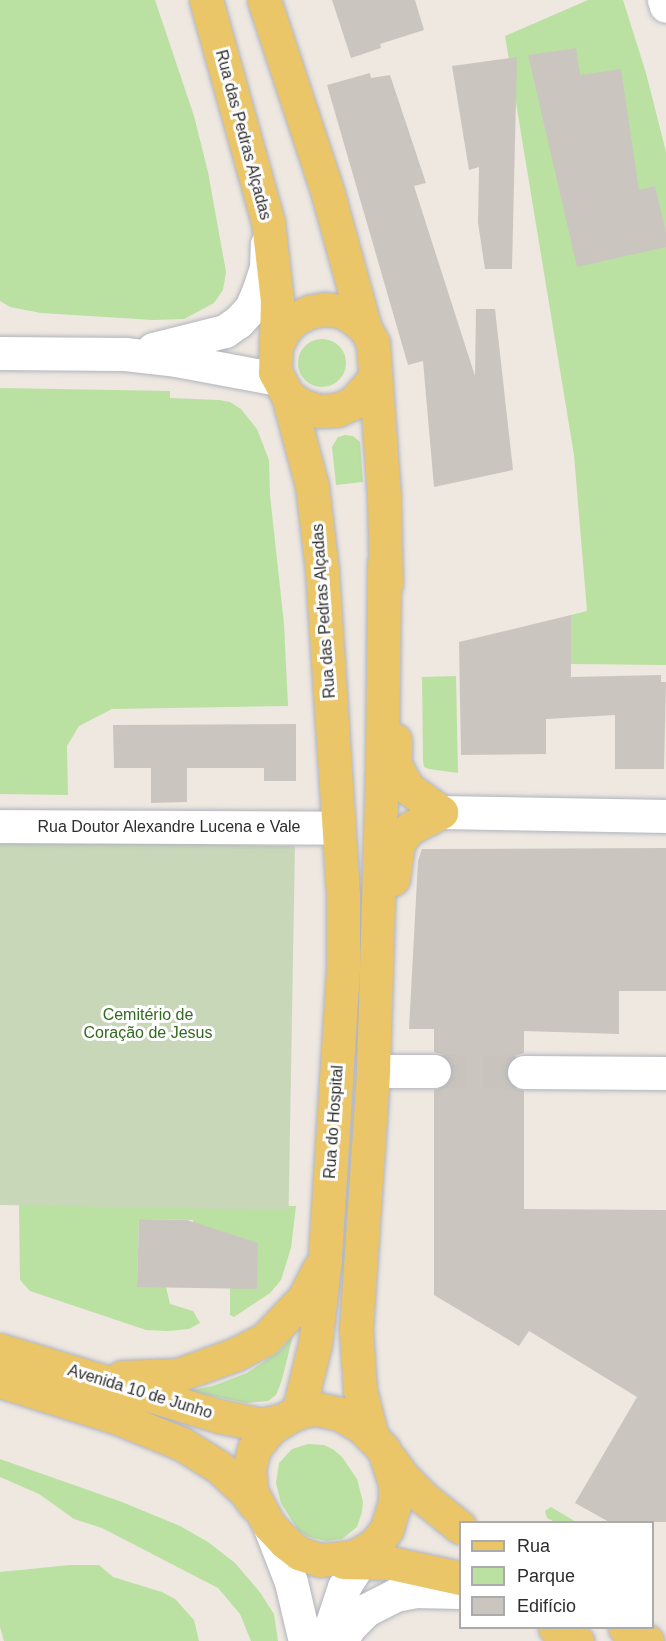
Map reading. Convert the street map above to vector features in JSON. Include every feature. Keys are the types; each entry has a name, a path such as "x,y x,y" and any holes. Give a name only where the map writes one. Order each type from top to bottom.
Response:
{"main road":[{"name":"Rua das Pedras Alçadas","path":"206,0 268,222 273,256 277,334 274,357 312,486 318,525 338,828"},
{"path":"264,0 328,194 365,328 373,343 376,360 374,379 384,498 382,767 373,1060 356,1329 360,1390 395,1484 395,1502 387,1529 366,1554"},
{"path":"277,334 295,319 309,312 324,309 340,311 365,328"},
{"path":"283,388 303,406 319,411 336,410 352,403 374,379"},
{"path":"373,1060 384,1025 398,842 410,828 441,812 408,788 395,765 392,660 384,563"},
{"name":"Rua do Hospital","path":"290,1416 315,1344 325,1258 343,969 343,895 338,828"},
{"path":"81,1373 134,1377 178,1375 236,1354 265,1339 285,1319 304,1298 325,1258"},
{"name":"Avenida 10 de Junho","path":"0,1350 247,1423 262,1425 290,1416"},
{"name":"Avenida 10 de Junho","path":"0,1381 118,1418 182,1444 219,1467 245,1491 263,1517"},
{"path":"459,1526 404,1478 378,1443 363,1428 328,1410 290,1416 272,1427 254,1449 249,1469 251,1491 263,1517 285,1542 299,1553 320,1560 366,1554 391,1563 459,1578"},
{"path":"557,1629 578,1641"},
{"path":"627,1629 647,1641"}],"street":[{"path":"664,0 666,6"},
{"path":"190,342 225,332 251,308 266,268 268,222"},
{"path":"125,354 190,342 277,334"},
{"path":"0,353 125,354 176,360 283,388"},
{"path":"441,812 666,816"},
{"name":"Rua Doutor Alexandre Lucena e Vale","path":"0,826 338,828"},
{"path":"373,1060 434,1071"},
{"path":"524,1072 666,1073"},
{"path":"263,1517 291,1582 305,1641"},
{"path":"326,1641 344,1587 366,1554"},
{"path":"341,1641 349,1627 366,1610 395,1595 416,1591 459,1592"}],"green space":[{"path":"0,0 155,0 194,116 208,172 226,272 223,290 214,303 184,319 153,320 41,313 10,307 0,301"},
{"path":"588,0 623,0 646,73 666,152 666,665 571,664 571,615 587,611 574,455 505,36"},
{"path":"317,339 327,339 342,349 346,363 345,372 336,383 327,387 317,387 302,377 298,368 298,358 308,343"},
{"path":"0,388 170,391 170,398 219,400 230,402 241,409 257,429 269,460 270,495 284,624 288,706 112,709 79,726 67,746 68,795 0,794"},
{"path":"353,436 360,442 363,482 336,485 332,447 338,437"},
{"path":"456,676 458,773 429,769 424,767 423,761 422,677"},
{"name":"Cemitério de Coração de Jesus","path":"0,841 295,846 289,1210 0,1205"},
{"path":"19,1205 296,1206 291,1248 281,1280 270,1293 234,1317 230,1315 230,1288 193,1248 193,1220 139,1219 137,1287 166,1287 170,1304 193,1311 200,1323 189,1329 168,1331 146,1330 30,1291 20,1280"},
{"path":"293,1335 282,1380 276,1395 268,1401 246,1403 188,1391 213,1386 247,1373 280,1351"},
{"path":"308,1444 324,1445 334,1450 342,1457 357,1479 363,1502 362,1512 357,1527 342,1539 326,1541 309,1537 298,1530 281,1503 276,1483 279,1463 292,1449"},
{"path":"0,1459 122,1502 180,1526 208,1542 235,1563 259,1591 274,1614 278,1641 251,1641 240,1614 218,1588 102,1528 74,1519 39,1494 0,1477"},
{"path":"551,1507 574,1521 553,1521 547,1518 545,1511"},
{"path":"70,1565 99,1565 113,1577 162,1592 175,1599 194,1620 199,1641 4,1641 0,1627 0,1572"}],"building":[{"path":"332,0 415,0 424,30 380,44 381,48 351,58"},
{"path":"576,48 580,75 621,69 639,190 655,186 666,232 666,247 577,267 528,55"},
{"path":"517,57 512,269 485,269 478,223 479,167 469,170 452,66"},
{"path":"370,73 371,78 390,75 426,183 414,186 475,376 476,309 495,309 513,470 434,487 423,361 408,365 327,85"},
{"path":"571,615 571,677 661,675 661,682 666,682 664,769 615,769 615,715 546,719 546,754 461,755 459,642"},
{"path":"296,724 296,781 264,781 264,768 187,768 187,802 151,803 151,768 114,768 113,725"},
{"path":"666,848 666,991 619,991 619,1034 524,1031 524,1053 514,1056 508,1062 505,1071 508,1082 524,1091 524,1209 666,1210 666,1522 607,1521 575,1503 637,1397 529,1331 519,1346 434,1295 434,1090 450,1081 453,1070 444,1055 434,1052 434,1029 409,1029 418,861 422,849"},
{"path":"139,1219 187,1220 258,1243 257,1289 137,1287"}],"tunnel":[{"path":"434,1071 524,1072"}]}
